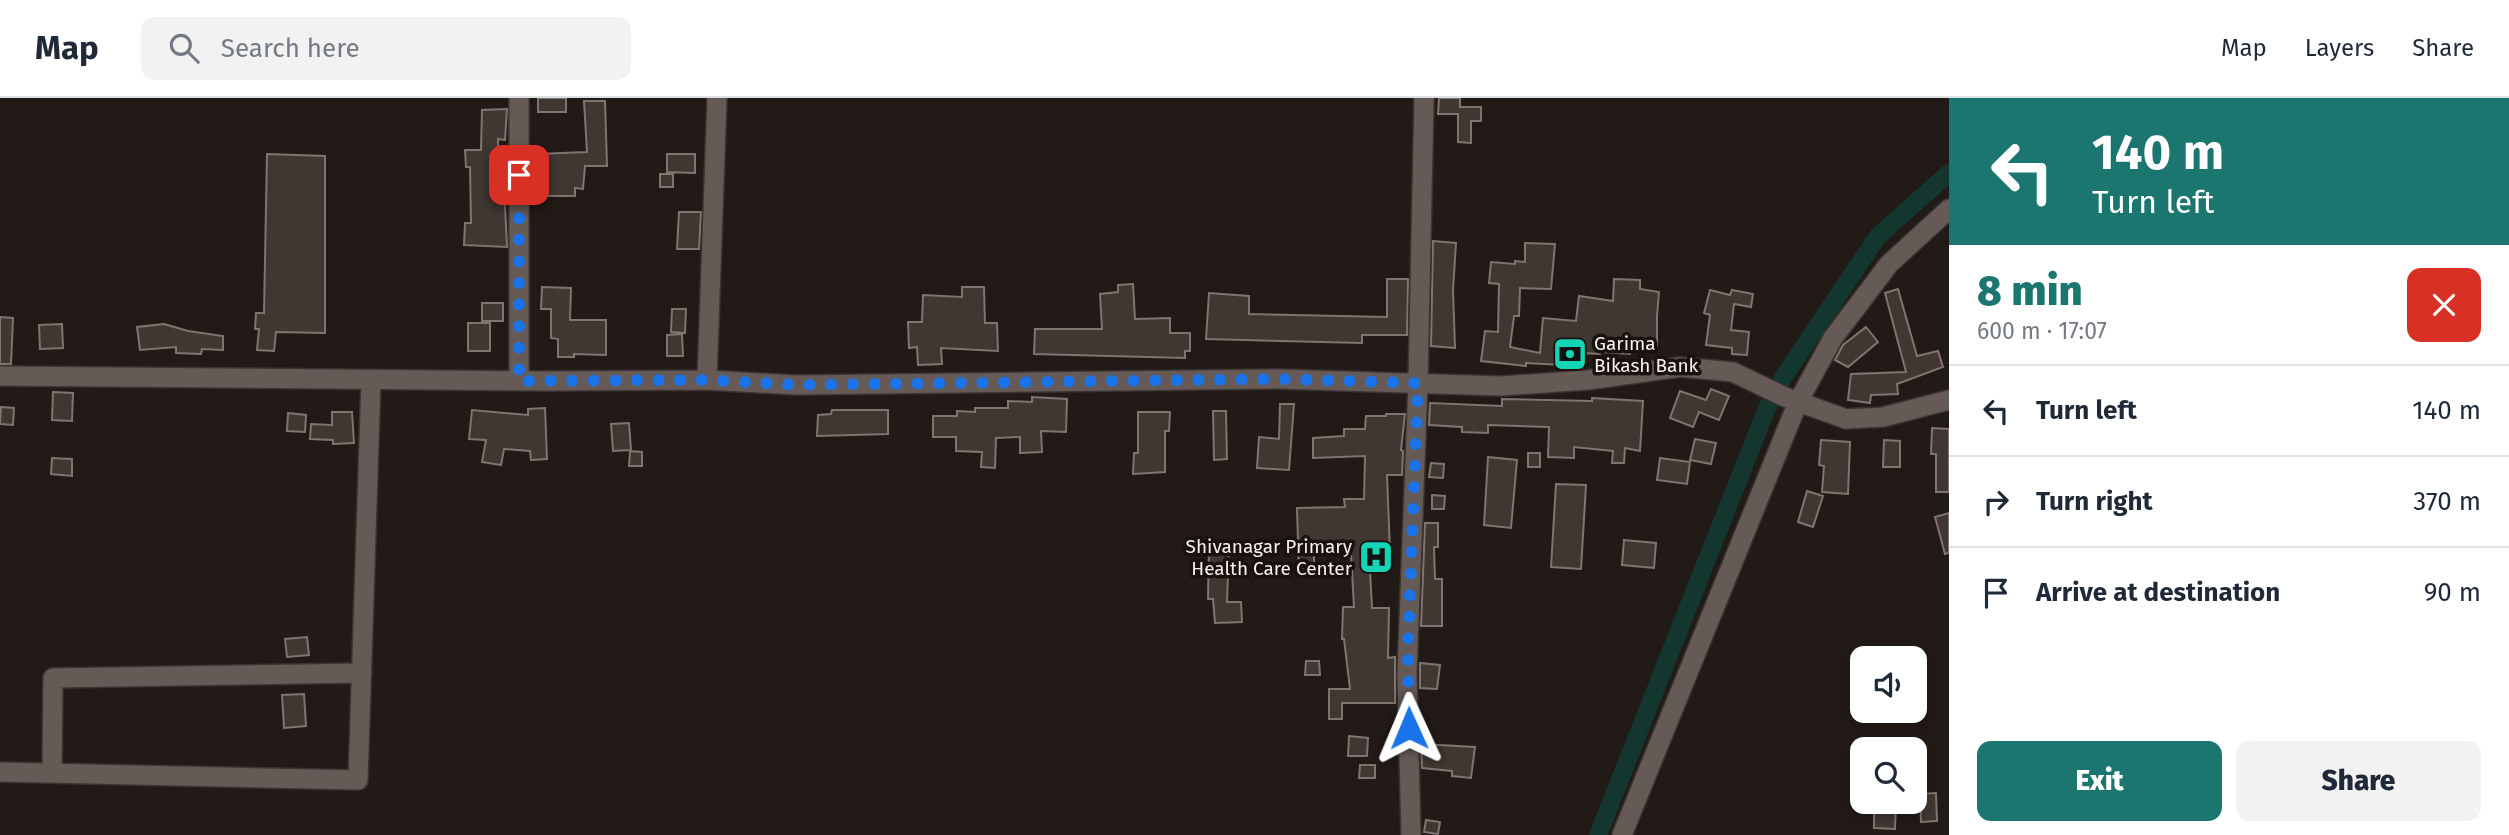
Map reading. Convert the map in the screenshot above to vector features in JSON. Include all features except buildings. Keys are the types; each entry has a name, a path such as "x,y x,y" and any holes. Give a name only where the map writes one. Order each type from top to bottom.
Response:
{"street":[{"path":"519,98 519,381"},
{"path":"707,380 717,98"},
{"path":"1411,835 1407,674 1418,383 1424,98"},
{"path":"1622,835 1791,399 1889,264 1949,209"},
{"path":"0,376 707,380 796,385 1279,379 1501,386 1588,380 1680,367 1732,372 1791,399 1846,419 1884,417 1949,400"},
{"path":"0,772 358,780 371,380"},
{"path":"52,773 53,678 362,673"}],"waterway":[{"path":"1598,835 1767,408 1783,378 1878,236 1949,173"}],"place":[{"name":"Garima Bikash Bank","path":"1570,354"},
{"name":"Shivanagar Primary Health Care Center","path":"1376,557"}],"route":[{"path":"519,175 519,381 707,380 796,385 1279,379 1418,383 1407,674 1409,728"}]}
